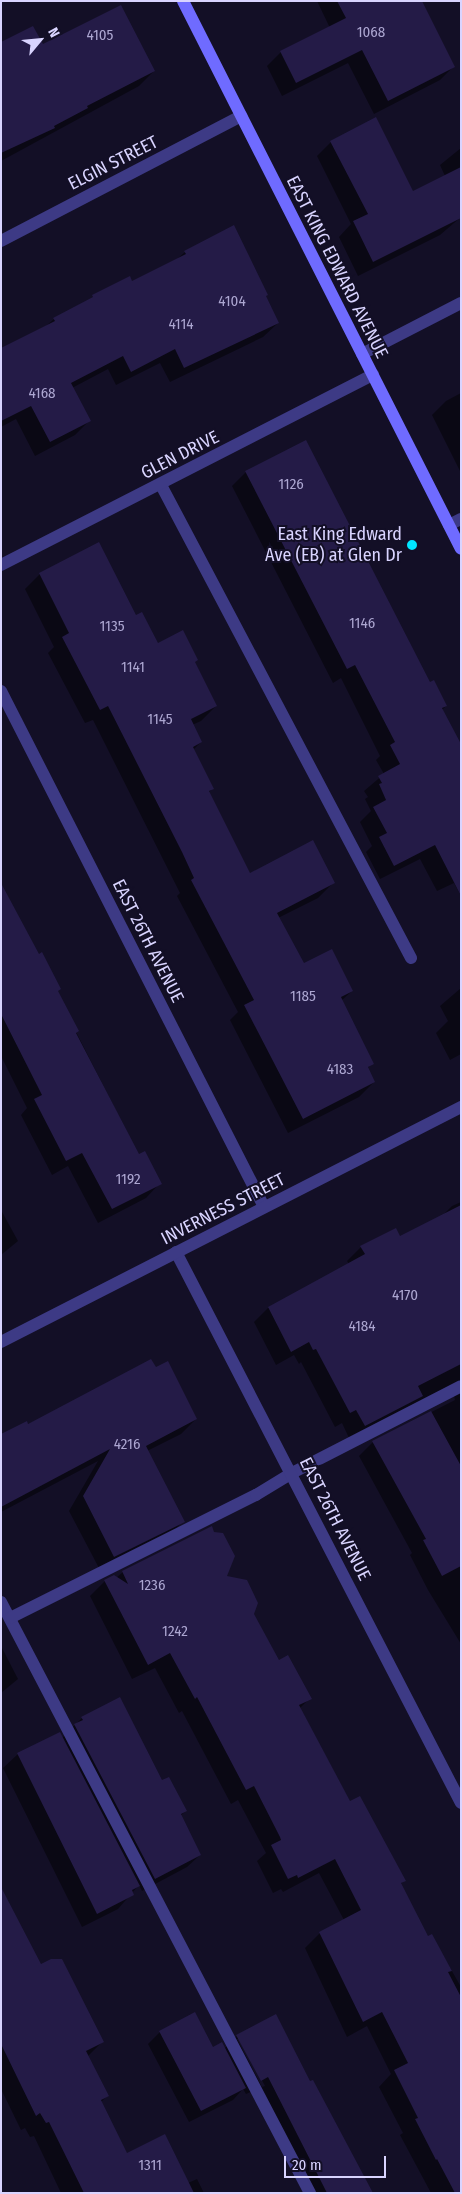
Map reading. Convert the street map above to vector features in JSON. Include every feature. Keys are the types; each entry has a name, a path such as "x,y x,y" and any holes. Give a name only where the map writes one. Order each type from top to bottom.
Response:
{"main road":[{"name":"EAST KING EDWARD AVENUE","path":"183,1 461,548"}],"street":[{"name":"ELGIN STREET","path":"1,241 241,116"},
{"path":"362,354 461,303"},
{"name":"GLEN DRIVE","path":"1,565 161,485 373,375"},
{"path":"161,485 411,958"},
{"path":"449,526 461,519"},
{"name":"EAST 26TH AVENUE","path":"1,690 264,1207"},
{"name":"INVERNESS STREET","path":"1,1342 461,1107"},
{"name":"EAST 26TH AVENUE","path":"176,1252 292,1473 461,1803"},
{"path":"10,1618 256,1495 292,1473 461,1386"},
{"path":"1,1602 310,2193"}],"building":[{"path":"337,1 422,1 455,67 388,101 362,50 296,83 280,51 346,18"},
{"path":"121,5 155,71 87,106 88,108 54,126 55,128 1,153 1,42 33,26 43,44"},
{"path":"376,117 413,191 461,167 461,218 373,262 353,221 368,214 330,141"},
{"path":"234,225 268,295 266,296 279,323 184,368 175,349 131,372 123,356 71,383 91,421 50,442 31,406 1,421 1,348 55,321 53,318 93,297 92,295 130,276 132,281 186,254 184,251"},
{"path":"306,440 430,682 434,680 447,706 442,708 461,744 461,896 435,845 394,866 379,837 387,833 373,807 386,800 379,784 382,783 378,776 400,764 390,745 395,742 355,665 347,669 245,471"},
{"path":"99,542 136,615 142,612 158,643 183,630 198,660 195,662 217,706 191,719 202,742 193,747 214,789 209,791 250,873 313,840 335,883 277,913 304,963 332,949 353,991 341,997 374,1064 368,1067 375,1082 303,1119 244,1005 254,1000 191,880 194,878 182,852 108,706 100,710 62,637 69,633 39,573"},
{"path":"1,883 39,954 42,952 61,989 58,991 79,1031 76,1033 139,1154 145,1151 162,1184 112,1209 82,1153 66,1161 34,1099 42,1095 1,1014"},
{"path":"461,1205 461,1364 418,1386 423,1396 365,1426 356,1410 350,1413 316,1349 313,1350 309,1342 291,1352 268,1307 365,1254 360,1246 396,1228 400,1236"},
{"path":"151,1359 156,1367 168,1361 197,1419 146,1446 185,1522 114,1557 83,1496 110,1449 1,1507 1,1434 27,1421 28,1424"},
{"path":"431,1411 461,1466 461,1566 442,1576 423,1540 426,1539 372,1441"},
{"path":"212,1526 214,1532 223,1533 235,1556 227,1576 247,1580 258,1603 254,1614 279,1660 288,1655 312,1699 299,1705 350,1801 360,1796 406,1881 401,1883 428,1936 432,1934 452,1971 448,1972 461,1997 461,2193 455,2193 415,2119 418,2118 394,2070 408,2063 382,2012 363,2022 319,1932 361,1910 335,1859 298,1878 297,1875 288,1879 271,1845 281,1840 280,1837 254,1786 246,1790 197,1697 195,1699 170,1653 148,1665 104,1580 114,1575 128,1584 122,1571"},
{"path":"120,1697 162,1780 169,1777 187,1811 181,1814 201,1855 155,1879 74,1724 83,1720 81,1717"},
{"path":"60,1732 140,1886 132,1890 134,1895 97,1914 17,1753"},
{"path":"1,1887 41,1964 51,1959 62,1959 104,2042 86,2051 109,2096 101,2100 127,2153 165,2134 194,2193 84,2193 49,2122 46,2123 40,2113 36,2116 1,2044"},
{"path":"195,2012 213,2047 222,2042 246,2088 201,2111 159,2031"},
{"path":"276,2014 310,2081 313,2080 373,2193 327,2193 268,2077 261,2081 236,2035"}],"place":[{"name":"East King Edward Ave (EB) at Glen Dr","path":"412,545"}]}
